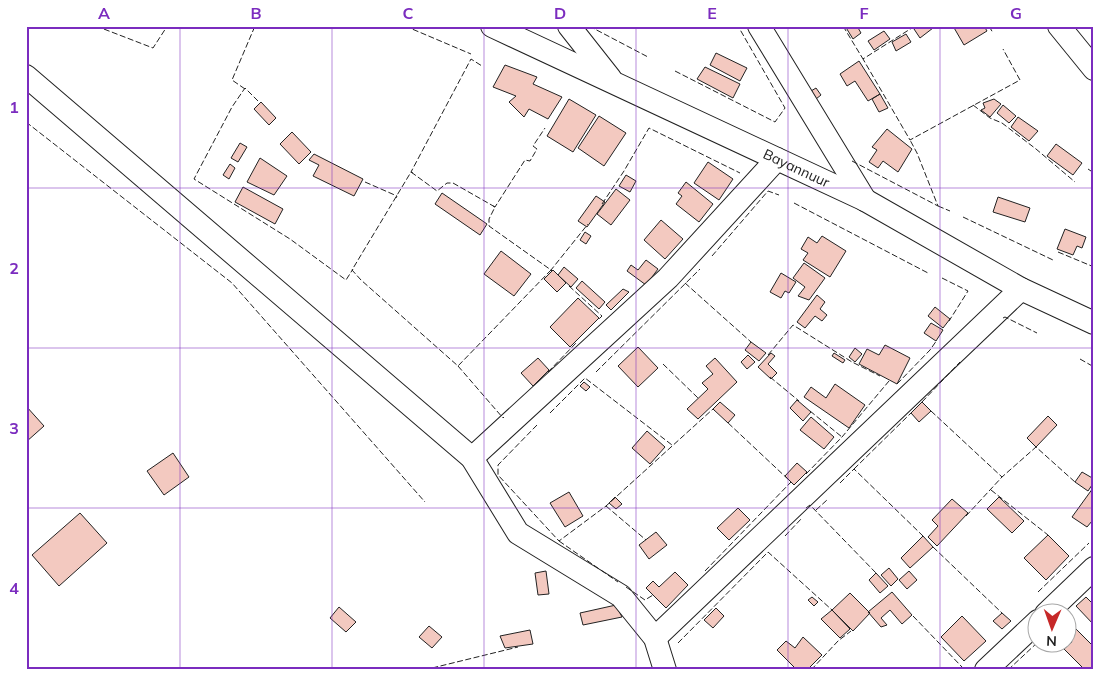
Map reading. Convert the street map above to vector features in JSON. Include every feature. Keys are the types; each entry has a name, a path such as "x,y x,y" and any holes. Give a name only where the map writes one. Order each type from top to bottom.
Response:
{"street":[{"name":"Bayannuur","path":"492,26 865,200 1021,289 1094,323"},
{"path":"569,26 614,83"},
{"path":"759,26 865,200"},
{"path":"1059,26 1094,70"},
{"path":"26,76 472,458 518,533 620,596 655,638 666,670"},
{"path":"472,458 668,278 777,159"},
{"path":"655,638 1021,289"},
{"path":"1056,604 1094,568"},
{"path":"986,670 1028,630"}],"building":[{"path":"845,26 857,26 861,33 853,39"},
{"path":"918,26 932,26 933,28 920,38 914,29"},
{"path":"953,26 984,26 987,31 964,45"},
{"path":"884,31 890,39 874,50 868,41"},
{"path":"906,34 911,42 896,51 892,42"},
{"path":"716,53 747,68 740,81 710,65"},
{"path":"859,61 880,94 868,101 855,81 847,86 840,74"},
{"path":"505,65 537,77 533,84 562,97 548,119 529,109 524,117 509,102 516,96 493,87"},
{"path":"705,67 740,84 733,98 697,79"},
{"path":"816,88 821,95 816,99 811,91"},
{"path":"880,94 888,108 879,112 872,99"},
{"path":"569,99 596,115 573,152 547,136"},
{"path":"994,99 1001,104 990,117 981,110 985,108 983,103"},
{"path":"261,102 276,118 269,125 254,109"},
{"path":"1003,105 1016,116 1009,123 997,113"},
{"path":"599,116 626,133 604,166 578,148"},
{"path":"1018,117 1038,131 1029,141 1011,127"},
{"path":"887,129 912,149 898,172 883,161 878,168 869,162 877,150 872,147"},
{"path":"292,132 311,152 299,164 280,144"},
{"path":"240,143 247,147 238,162 231,158"},
{"path":"1056,144 1082,163 1073,175 1047,156"},
{"path":"314,154 363,179 354,196 313,176 319,165 309,160"},
{"path":"260,158 287,176 274,195 247,182"},
{"path":"708,162 733,179 719,200 694,183"},
{"path":"230,164 235,168 229,179 223,175"},
{"path":"626,175 636,181 630,192 619,186"},
{"path":"686,182 713,204 699,222 676,204 682,196 678,193"},
{"path":"243,187 283,209 275,224 235,202"},
{"path":"616,189 630,200 611,225 597,214"},
{"path":"442,193 487,224 480,235 435,204"},
{"path":"596,196 605,202 587,227 578,221"},
{"path":"998,197 1030,208 1025,222 993,212"},
{"path":"661,220 683,239 665,259 644,240"},
{"path":"1065,229 1086,237 1082,248 1077,246 1073,255 1057,249"},
{"path":"585,232 591,236 586,244 580,240"},
{"path":"822,236 846,251 830,277 803,260 808,253 801,249 808,237 817,243"},
{"path":"501,251 531,274 514,296 484,274"},
{"path":"646,260 658,269 646,285 627,271 631,265 638,270"},
{"path":"804,263 825,278 809,300 798,296 805,287 793,278"},
{"path":"564,267 578,279 571,287 558,275"},
{"path":"553,270 566,283 557,292 544,279"},
{"path":"781,273 796,282 789,293 785,291 781,298 770,292"},
{"path":"582,281 605,302 599,309 576,288"},
{"path":"623,289 629,292 611,310 606,305"},
{"path":"817,295 825,302 820,309 827,315 822,321 815,316 805,328 797,322"},
{"path":"578,298 599,318 570,347 550,327"},
{"path":"935,307 950,319 943,328 928,316"},
{"path":"931,323 943,330 936,341 924,333"},
{"path":"751,342 766,353 759,361 745,350"},
{"path":"885,345 910,358 897,384 859,364 867,349 879,355"},
{"path":"638,347 658,368 638,387 618,366"},
{"path":"855,348 862,354 855,362 849,357"},
{"path":"771,353 775,356 768,364 777,373 771,379 758,367"},
{"path":"834,353 845,360 843,363 832,356"},
{"path":"748,355 755,362 747,369 741,362"},
{"path":"538,358 549,370 533,386 521,373"},
{"path":"715,358 737,382 698,419 687,409 708,389 702,383 713,374 706,366"},
{"path":"584,382 590,387 586,391 580,386"},
{"path":"835,384 865,405 849,428 804,397 811,387 826,398"},
{"path":"797,400 811,412 803,421 790,408"},
{"path":"720,402 735,415 728,423 713,409"},
{"path":"922,402 931,411 919,422 911,413"},
{"path":"26,406 44,426 26,442"},
{"path":"1048,416 1057,425 1036,447 1027,438"},
{"path":"811,417 834,437 824,449 800,430"},
{"path":"647,431 665,447 650,464 632,448"},
{"path":"173,453 189,477 164,495 147,471"},
{"path":"797,463 807,472 794,485 785,476"},
{"path":"1082,472 1094,479 1088,491 1075,482"},
{"path":"1093,488 1094,522 1092,521 1087,527 1072,517"},
{"path":"569,492 583,516 565,527 550,503"},
{"path":"615,497 622,504 616,509 609,503"},
{"path":"999,497 1024,521 1012,533 987,509"},
{"path":"952,499 968,513 937,546 928,537 938,526 932,520"},
{"path":"738,508 750,520 729,540 717,528"},
{"path":"80,513 107,543 59,586 32,555"},
{"path":"656,532 667,545 649,559 639,545"},
{"path":"1048,535 1069,556 1046,580 1024,558"},
{"path":"923,536 933,547 910,568 901,558"},
{"path":"889,568 898,579 891,586 881,575"},
{"path":"546,571 549,594 538,595 535,573"},
{"path":"909,571 917,580 907,589 899,580"},
{"path":"675,572 688,585 666,608 646,588 653,581 659,587"},
{"path":"876,573 888,586 880,593 869,580"},
{"path":"892,592 912,615 902,624 890,610 881,618 887,625 881,627 868,612"},
{"path":"850,593 870,613 853,631 832,610"},
{"path":"812,597 818,602 814,606 808,600"},
{"path":"1086,597 1094,605 1094,625 1078,608 1078,604"},
{"path":"616,605 622,617 583,625 580,613"},
{"path":"339,607 356,622 346,632 330,618"},
{"path":"716,608 724,616 713,628 704,620"},
{"path":"832,610 850,629 840,638 821,619"},
{"path":"1002,613 1011,621 1002,629 993,621"},
{"path":"962,616 986,641 964,661 941,637"},
{"path":"429,626 442,637 432,648 419,637"},
{"path":"530,630 533,644 505,648 500,636"},
{"path":"1078,631 1094,647 1094,670 1085,670 1069,654 1078,654"},
{"path":"803,637 822,655 807,670 797,670 777,650 786,641 795,648"}],"fence":[{"path":"96,26 153,48 166,28"},
{"path":"245,89 232,80 255,26"},
{"path":"405,26 471,54"},
{"path":"589,26 648,57"},
{"path":"675,71 775,122 785,108 738,26"},
{"path":"843,26 864,58"},
{"path":"915,26 863,59 910,140 1020,80 1003,49"},
{"path":"989,26 993,33"},
{"path":"413,173 411,172 471,59 482,66"},
{"path":"258,101 245,88 232,107 194,179 290,239 346,280 353,269"},
{"path":"973,105 990,118 1002,123 1075,182"},
{"path":"26,122 232,283 425,502"},
{"path":"493,206 495,207 525,160 530,161 537,149 533,146 545,128"},
{"path":"602,204 649,128 740,173"},
{"path":"852,161 938,206 910,140"},
{"path":"1088,169 1094,173"},
{"path":"411,172 437,191 447,183 453,183 495,207 489,219 489,226 551,270 458,366 352,270 411,172"},
{"path":"365,182 397,196 396,198"},
{"path":"712,256 768,191 779,195"},
{"path":"794,203 928,273"},
{"path":"938,206 950,211"},
{"path":"963,217 1053,260"},
{"path":"552,271 588,224"},
{"path":"1058,252 1094,267"},
{"path":"596,372 700,269"},
{"path":"942,278 968,291 949,321"},
{"path":"685,283 751,342"},
{"path":"569,286 602,316 598,320"},
{"path":"1003,318 1005,317 1037,333"},
{"path":"768,355 793,325 852,362 880,376"},
{"path":"897,384 930,350 937,340"},
{"path":"548,372 577,342"},
{"path":"1080,359 1094,367"},
{"path":"922,402 960,362"},
{"path":"663,364 698,398"},
{"path":"458,366 504,417"},
{"path":"770,377 799,401"},
{"path":"550,413 585,378 672,445"},
{"path":"806,474 842,437 889,381"},
{"path":"537,425 498,465 498,475 559,541 606,506 713,409 715,411"},
{"path":"810,411 842,437"},
{"path":"931,411 1002,477"},
{"path":"854,469 911,413"},
{"path":"705,571 791,482 726,421"},
{"path":"966,516 1002,477 1036,447 1075,482"},
{"path":"840,483 854,469 923,536"},
{"path":"991,490 1048,535"},
{"path":"816,510 827,500"},
{"path":"806,508 810,505 876,573"},
{"path":"606,506 646,540"},
{"path":"785,536 802,518"},
{"path":"559,541 618,582"},
{"path":"1038,592 1089,543"},
{"path":"933,547 1002,613"},
{"path":"678,643 768,552 832,610"},
{"path":"626,587 645,600 653,595"},
{"path":"913,616 962,667 960,670"},
{"path":"811,670 838,641 851,631"},
{"path":"424,670 518,647"},
{"path":"1008,670 1028,651"}]}
